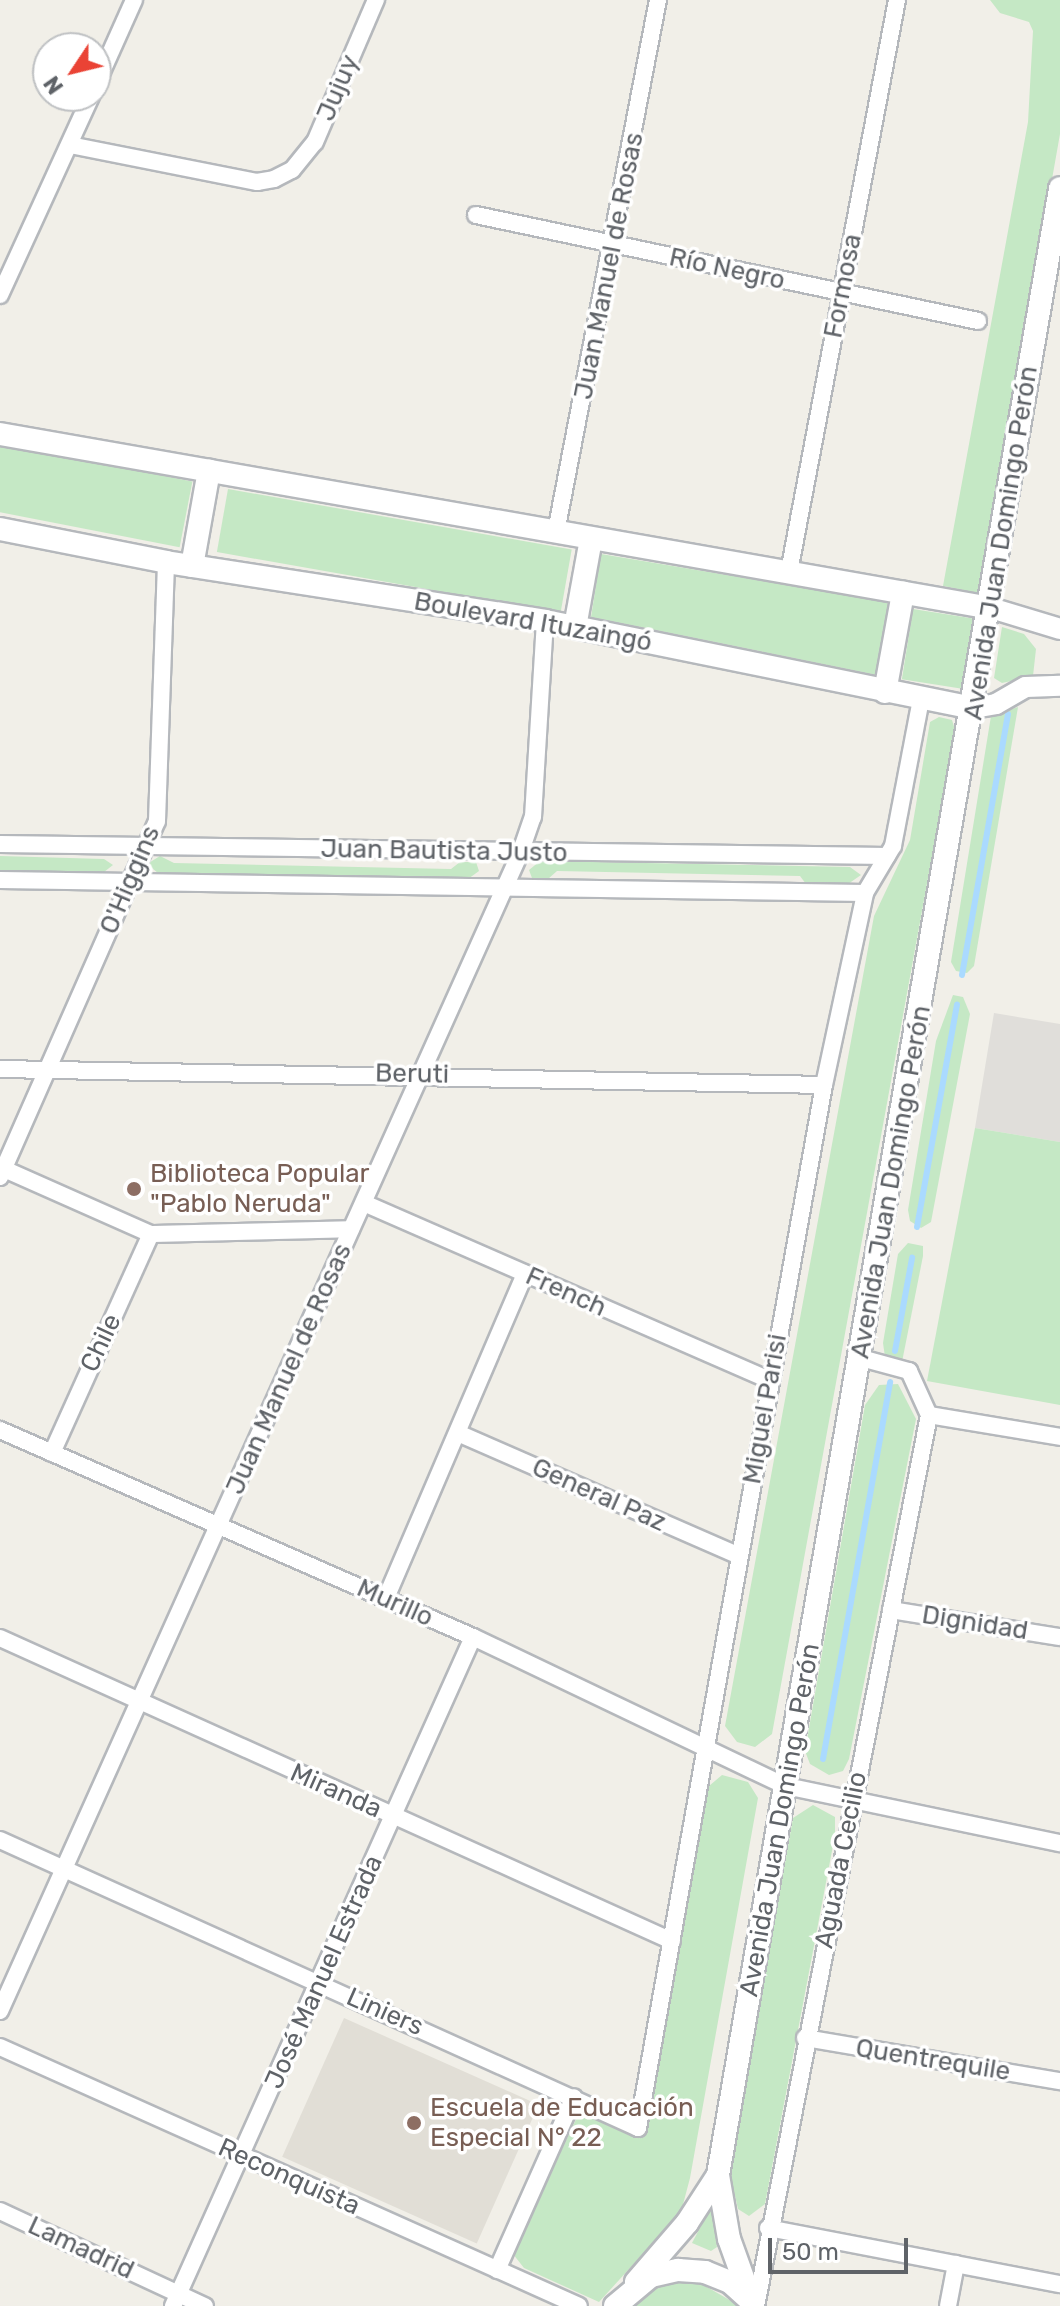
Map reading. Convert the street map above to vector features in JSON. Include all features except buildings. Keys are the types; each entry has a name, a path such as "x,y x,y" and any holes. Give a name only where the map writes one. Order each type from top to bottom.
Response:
{"main road":[{"name":"Avenida Juan Domingo Perón","path":"754,2304 729,2239 718,2175 974,708 1060,188"},
{"path":"0,434 991,608"},
{"path":"192,566 209,471"},
{"name":"Boulevard Ituzaingó","path":"0,529 166,562 545,621 974,708"},
{"path":"575,627 591,539"},
{"path":"885,692 903,593"},
{"name":"Avenida Juan Domingo Perón","path":"622,2298 687,2223 718,2175"},
{"name":"Avenida Juan Domingo Perón","path":"622,2298 651,2276 692,2271 730,2282 754,2304"}],"street":[{"path":"112,49 134,0"},
{"name":"Jujuy","path":"70,145 257,182 292,170 315,142 376,0"},
{"name":"Juan Manuel de Rosas","path":"556,532 614,246 658,0"},
{"name":"Formosa","path":"789,572 897,0"},
{"path":"0,295 84,112"},
{"name":"Río Negro","path":"476,215 978,321"},
{"name":"O'Higgins","path":"2,1173 157,821 166,562"},
{"path":"991,608 1060,629"},
{"name":"Juan Manuel de Rosas","path":"0,2011 521,851 533,817 545,621"},
{"name":"Boulevard Ituzaingó","path":"974,708 996,704 1026,687 1060,686"},
{"name":"Miguel Parisi","path":"638,2128 824,1085 865,893 887,856 921,699"},
{"name":"Juan Bautista Justo","path":"0,844 887,856"},
{"name":"Juan Bautista Justo","path":"0,880 505,890 865,893"},
{"name":"Beruti","path":"0,1069 824,1085"},
{"path":"2,1173 151,1234 351,1229"},
{"name":"French","path":"364,1203 769,1380"},
{"name":"Chile","path":"52,1453 151,1234"},
{"path":"386,1598 525,1274"},
{"path":"861,1358 909,1371 929,1415 1060,1437"},
{"name":"Aguada Cecilio","path":"754,2304 929,1415"},
{"name":"Murillo","path":"0,1430 473,1637 707,1744 786,1786 1060,1843"},
{"name":"General Paz","path":"458,1433 739,1556"},
{"name":"Dignidad","path":"891,1610 1060,1637"},
{"name":"José Manuel Estrada","path":"176,2300 473,1637"},
{"name":"Miranda","path":"0,1638 672,1941"},
{"name":"Liniers","path":"0,1840 638,2128"},
{"name":"Quentrequile","path":"805,2038 1060,2081"},
{"name":"Reconquista","path":"0,2047 579,2306"},
{"path":"497,2270 574,2097"},
{"name":"Lamadrid","path":"0,2211 176,2300 205,2306"},
{"path":"768,2228 1060,2284"},
{"path":"948,2306 956,2264"}],"shaded area":[{"path":"994,1013 1060,1024 1060,1142 975,1128"},
{"name":"Escuela de Educación Especial N° 22","path":"344,2018 539,2105 477,2243 282,2157"}],"green space":[{"path":"990,0 1060,0 1060,134 979,593 943,586 1028,122 1033,31 1029,22 1000,13"},
{"path":"0,444 192,481 180,547 0,512"},
{"path":"228,489 572,550 561,613 217,552"},
{"path":"601,554 888,602 877,675 591,617"},
{"path":"913,609 973,619 962,689 902,679"},
{"path":"1002,627 1024,634 1036,649 1033,676 1002,683 994,678"},
{"path":"1018,707 974,966 967,973 956,971 951,962 991,716"},
{"path":"939,717 952,720 955,730 772,1734 755,1747 737,1742 725,1726 874,916 910,840 930,722"},
{"path":"0,856 104,859 113,865 104,872 0,870"},
{"path":"160,856 174,863 451,869 460,862 476,862 479,871 468,879 158,873 147,864"},
{"path":"540,861 850,867 861,875 848,884 806,884 800,876 557,871 548,879 532,878 529,870"},
{"path":"953,995 963,997 970,1014 931,1222 921,1228 910,1221 908,1210 936,1041"},
{"path":"975,1128 1060,1142 1060,1405 927,1381"},
{"path":"908,1243 923,1246 923,1256 902,1362 885,1357 883,1343 898,1254"},
{"path":"898,1384 916,1419 849,1759 843,1771 829,1775 810,1764 805,1751 865,1405 879,1385"},
{"path":"722,1775 748,1782 758,1798 690,2178 681,2212 599,2302 524,2268 513,2254 578,2115 585,2113 637,2137 646,2133 709,1786"},
{"path":"813,1805 835,1817 835,1835 765,2204 749,2216 738,2209 730,2174 793,1818"},
{"path":"711,2207 717,2247 711,2251 692,2243"},
{"path":"676,2282 700,2283 740,2306 632,2306 653,2289"}],"waterway":[{"path":"962,975 1008,714"},
{"path":"917,1227 957,1005"},
{"path":"895,1351 912,1258"},
{"path":"823,1759 890,1382"}],"place":[{"name":"Biblioteca Popular \"Pablo Neruda\"","path":"134,1189"},
{"name":"Escuela de Educación Especial N° 22","path":"414,2123"}]}
